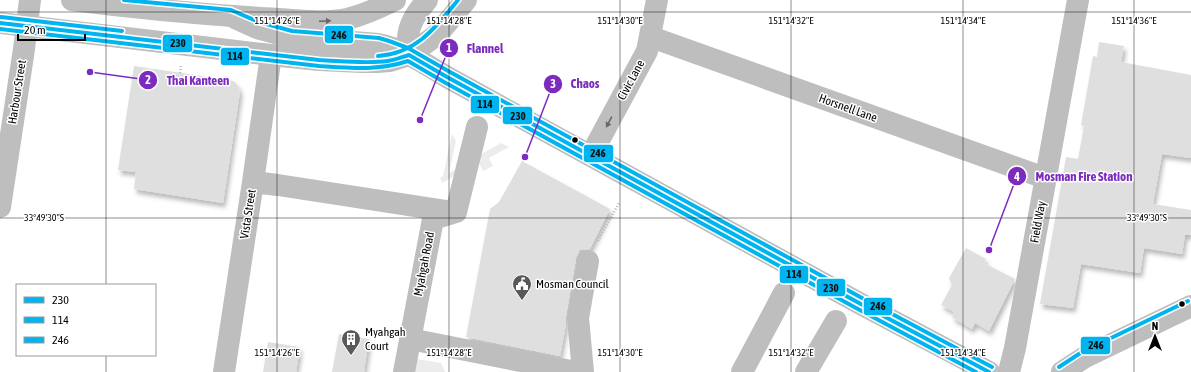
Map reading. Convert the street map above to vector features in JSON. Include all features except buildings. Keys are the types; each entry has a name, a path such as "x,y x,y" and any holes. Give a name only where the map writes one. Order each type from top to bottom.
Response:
{"main road":[{"name":"Harbour Street","path":"0,207 30,0"},
{"path":"74,0 153,5 230,16 325,21 347,19 362,15 387,4"},
{"path":"409,55 407,40 409,28 417,13 427,0"},
{"path":"0,23 319,60 361,62 390,61 409,55 438,33 466,0"},
{"name":"Civic Lane","path":"591,155 647,51 651,37 657,0"},
{"name":"Field Way","path":"1009,372 1015,348 1078,0"},
{"path":"230,16 257,28 291,37 378,44 389,46 409,55 852,299 989,372"},
{"name":"Horsnell Lane","path":"651,37 1045,178"},
{"name":"Vista Street","path":"224,372 271,55"},
{"path":"253,182 456,212 477,127"},
{"name":"Myahgah Road","path":"404,372 433,219 456,212"},
{"path":"410,340 576,372 578,318 588,261"},
{"path":"742,372 784,293"},
{"path":"1062,372 1085,357 1191,306"},
{"path":"806,372 836,321"}],"path":[{"path":"588,261 619,203"}],"shaded area":[{"path":"452,134 456,141 449,173 462,166 465,170 442,183 440,178 443,176"},
{"path":"501,143 509,147 489,158 493,166 483,171 476,157"},
{"path":"411,358 441,363 445,372 408,372"}],"transit line":[{"name":"246","path":"124,0 231,10 259,22 292,31 379,38 408,48 862,298 992,367"},
{"name":"246","path":"378,56 392,54 404,50 414,44 433,29 458,0"},
{"name":"246","path":"1,17 122,31"},
{"name":"230","path":"0,23 319,60 379,62 391,61 409,55 859,303 989,372"},
{"name":"114","path":"0,29 319,66 375,68 408,61 856,308 976,372"},
{"name":"246","path":"1059,367 1082,352 1188,301"}],"place":[{"name":"Thai Kanteen","path":"90,72"},
{"name":"Flannel","path":"420,120"},
{"name":"Chaos","path":"525,157"},
{"name":"Mosman Fire Station","path":"989,250"},
{"name":"Mosman Council","path":"522,301"},
{"name":"Myahgah Court","path":"351,356"}]}
